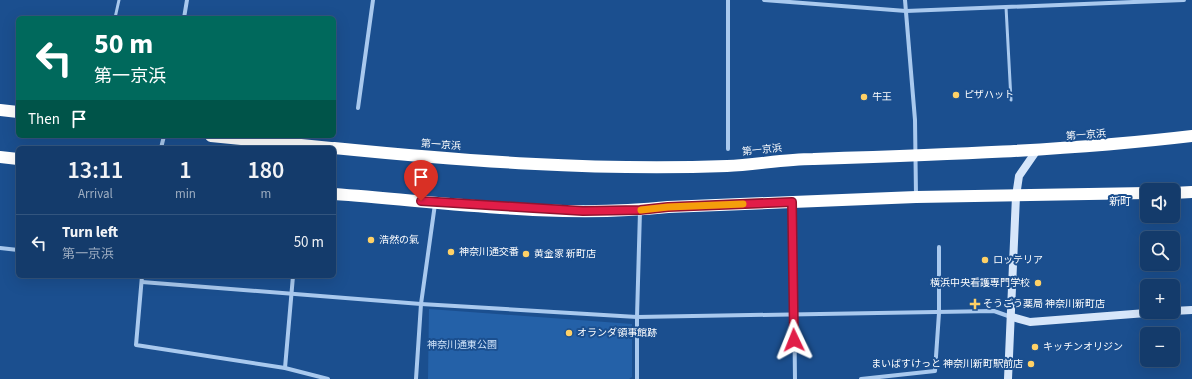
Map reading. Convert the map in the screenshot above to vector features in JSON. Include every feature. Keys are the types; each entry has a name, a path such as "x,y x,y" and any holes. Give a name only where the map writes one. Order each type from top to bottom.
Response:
{"highway":[{"path":"0,110 16,112"},
{"name":"第一京浜","path":"336,148 589,167 729,166 787,159 916,156 1090,147 1192,136"},
{"path":"231,138 311,146"},
{"path":"0,157 16,159"},
{"path":"1180,193 1192,192"},
{"path":"336,194 545,210 640,210 668,207 916,197 1140,193"}],"street":[{"path":"184,16 187,0"},
{"path":"358,108 373,0"},
{"path":"728,0 728,149"},
{"path":"764,0 906,11 1184,0"},
{"path":"905,0 916,156 916,197"},
{"path":"1008,379 1012,317 1016,196 1019,176 1037,150"},
{"path":"416,379 421,304 435,202"},
{"path":"792,202 795,379"},
{"path":"637,379 640,210"},
{"path":"861,379 935,371 939,313 939,247"},
{"path":"0,248 16,250"},
{"path":"142,278 136,345 285,368 328,379"},
{"path":"285,368 293,278"},
{"path":"142,282 421,304 637,317 994,311 1030,322 1140,313"},
{"path":"1180,311 1192,310"}],"lane":[{"path":"115,16 119,0"},
{"path":"1006,7 1011,100"}],"green space":[{"name":"神奈川通東公園","path":"429,309 632,324 632,377 629,379 428,379"}],"slow traffic":[{"path":"641,210 668,207 743,204"}],"place":[{"name":"ピザハット","path":"956,95"},
{"name":"牛王","path":"864,97"},
{"name":"浩然の氣","path":"371,240"},
{"name":"神奈川通交番","path":"451,252"},
{"name":"黄金家 新町店","path":"526,254"},
{"name":"ロッテリア","path":"985,260"},
{"name":"横浜中央看護専門学校","path":"1038,283"},
{"name":"そうごう薬局 神奈川新町店","path":"975,304"},
{"name":"オランダ領事館跡","path":"569,333"},
{"name":"キッチンオリジン","path":"1035,347"},
{"name":"まいばすけっと 神奈川新町駅前店","path":"1031,364"}],"district":[{"name":"新町","path":"1120,201"}],"route":[{"path":"421,201 537,210 583,211 640,210 668,207 792,202 794,340"}]}
